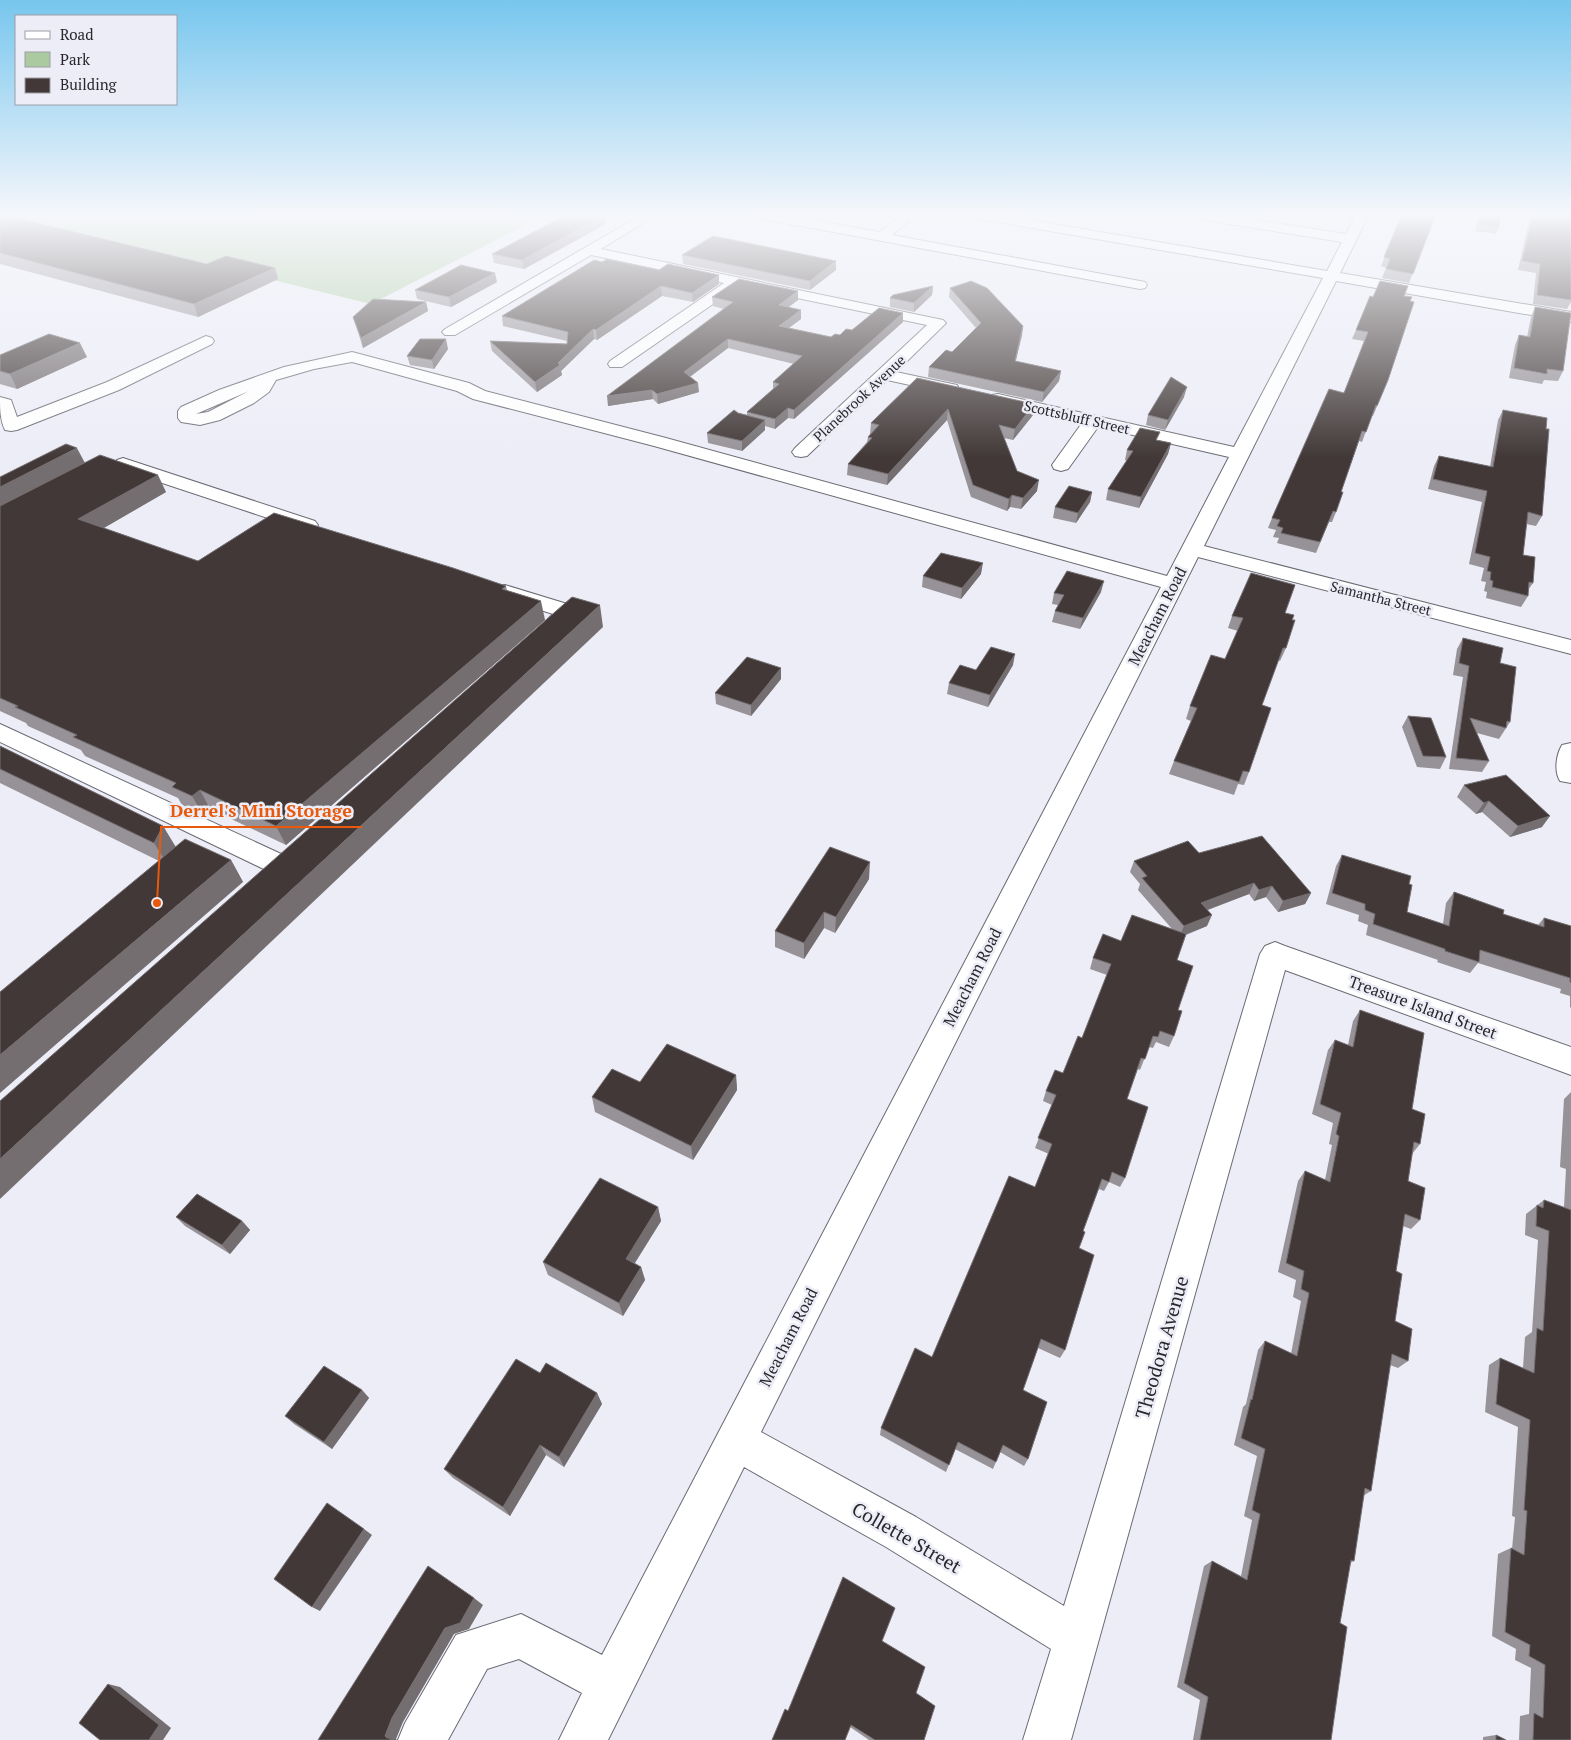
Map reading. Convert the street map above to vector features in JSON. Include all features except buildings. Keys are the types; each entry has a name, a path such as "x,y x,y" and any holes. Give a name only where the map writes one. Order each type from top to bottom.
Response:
{"street":[{"path":"450,332 513,295"},
{"path":"616,364 716,295"},
{"name":"Planebrook Avenue","path":"801,452 938,323 805,295"},
{"name":"Meacham Road","path":"582,1740 1321,295"},
{"path":"1443,295 1571,317"},
{"path":"0,402 5,404 11,426 113,386 206,341"},
{"path":"269,379 304,366 352,357 464,387 479,395 660,442 1174,584"},
{"name":"Scottsbluff Street","path":"884,374 1240,454"},
{"path":"1062,465 1093,421"},
{"path":"104,465 112,460 327,532"},
{"name":"Samantha Street","path":"1191,549 1571,648"},
{"path":"485,584 568,612 532,645"},
{"path":"0,732 290,860 260,886"},
{"name":"Treasure Island Street","path":"1275,954 1571,1061"},
{"name":"Theodora Avenue","path":"1047,1740 1275,954"},
{"name":"Collette Street","path":"735,1440 901,1532 1076,1639"},
{"path":"422,1740 472,1651 521,1636 611,1684"}],"green space":[{"path":"335,295 388,295 371,304"}],"place":[{"name":"Derrel's Mini Storage","path":"157,903"}]}
